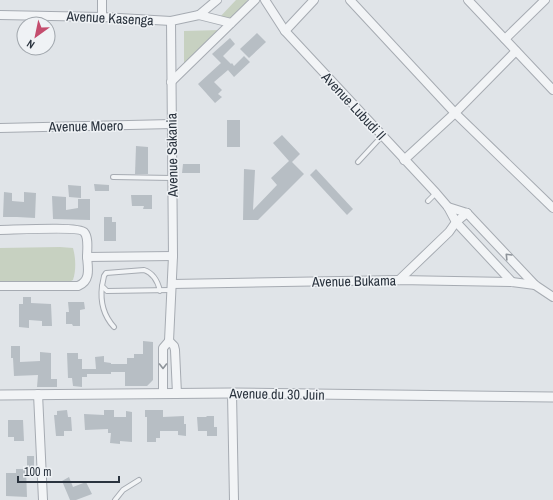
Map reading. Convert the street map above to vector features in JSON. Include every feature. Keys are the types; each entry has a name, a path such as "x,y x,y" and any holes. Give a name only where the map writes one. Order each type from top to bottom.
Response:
{"street":[{"path":"102,0 102,17"},
{"path":"199,15 217,0"},
{"path":"171,82 254,0"},
{"name":"Avenue Lubudi II","path":"265,0 285,31 436,193 448,208 456,222 512,282"},
{"path":"285,31 314,0"},
{"path":"350,0 455,113 553,208"},
{"path":"468,0 553,90"},
{"path":"505,39 545,0"},
{"name":"Avenue Kasenga","path":"0,15 102,17 171,21"},
{"path":"171,21 199,15 231,23"},
{"name":"Avenue Sakania","path":"169,341 173,256 171,21"},
{"path":"404,160 455,113 516,51"},
{"name":"Avenue Moero","path":"0,128 172,124"},
{"path":"448,208 467,213 535,285 553,297"},
{"path":"399,280 449,232 456,222 467,213"},
{"path":"0,230 66,229 84,231 86,235 88,277 84,283 78,286 0,286"},
{"path":"87,257 173,256"},
{"name":"Avenue Bukama","path":"172,287 399,280 512,282 535,285"},
{"path":"163,394 163,348 169,341 176,350 177,394"},
{"path":"232,393 234,500"},
{"name":"Avenue du 30 Juin","path":"0,395 232,393 553,397"},
{"path":"38,394 43,500"}],"lane":[{"path":"358,162 382,136"},
{"path":"113,177 172,178"},
{"path":"428,201 436,193"},
{"path":"114,327 107,319 103,311 101,294 104,276 106,273 144,270 153,276 160,291"},
{"path":"102,286 107,291 111,292 160,291 172,287"},
{"path":"115,500 123,490 139,480"}],"green space":[{"path":"236,0 247,0 243,10 237,16 218,19"},
{"path":"221,30 184,66 184,31"},
{"path":"0,248 73,248 75,256 75,272 73,280 67,283 0,283"}],"building":[{"path":"257,33 266,42 249,58 240,49"},
{"path":"230,38 235,44 223,56 234,66 244,56 250,62 234,77 228,70 214,82 222,90 218,94 222,97 215,103 198,84 221,63 212,54"},
{"path":"227,120 240,120 240,147 227,147"},
{"path":"282,135 300,154 292,162 304,174 258,220 243,220 244,169 255,170 253,210 277,185 271,178 289,161 273,143"},
{"path":"136,146 148,147 148,174 135,174"},
{"path":"183,164 200,164 200,173 182,173"},
{"path":"316,169 353,209 347,215 310,175"},
{"path":"94,184 109,185 109,191 95,191"},
{"path":"68,185 81,186 81,198 69,197"},
{"path":"4,192 12,193 12,201 24,202 24,192 36,193 35,218 3,217"},
{"path":"131,195 152,195 152,209 143,209 144,206 132,206"},
{"path":"52,196 66,197 66,210 78,208 78,199 90,199 90,220 53,219"},
{"path":"104,217 112,217 112,222 116,222 116,241 104,241"},
{"path":"23,297 31,297 31,303 51,304 52,326 42,326 42,321 29,320 29,328 19,327 19,304 23,304"},
{"path":"68,302 84,302 85,309 80,310 80,326 66,324 66,312 69,312"},
{"path":"143,341 153,342 153,380 147,386 125,386 125,372 111,372 111,374 87,374 87,377 82,377 82,387 73,386 72,378 68,378 67,353 78,353 78,359 82,359 82,369 96,369 95,357 104,356 104,362 111,364 127,364 127,358 134,358 134,354 143,354"},
{"path":"11,346 20,346 20,362 40,361 40,352 51,353 51,379 57,379 57,387 37,387 38,375 14,376"},
{"path":"67,410 68,417 71,417 72,431 64,431 64,436 56,436 54,415 57,415 57,411"},
{"path":"104,410 114,410 114,417 126,417 126,411 132,412 132,442 120,441 120,444 110,443 111,433 108,433 108,429 85,430 84,414 104,415"},
{"path":"145,410 163,410 163,417 184,416 186,436 178,435 178,431 160,431 160,438 156,438 156,442 147,442 147,417 145,417"},
{"path":"206,416 214,416 214,427 217,427 217,436 207,436 207,431 198,431 197,417 207,417"},
{"path":"8,420 23,420 24,441 14,441 14,437 8,437"},
{"path":"27,456 34,456 34,470 27,470"},
{"path":"16,469 26,469 27,497 6,496 6,473 16,473"},
{"path":"69,477 73,487 86,482 92,494 76,500 70,500 62,481"}]}
